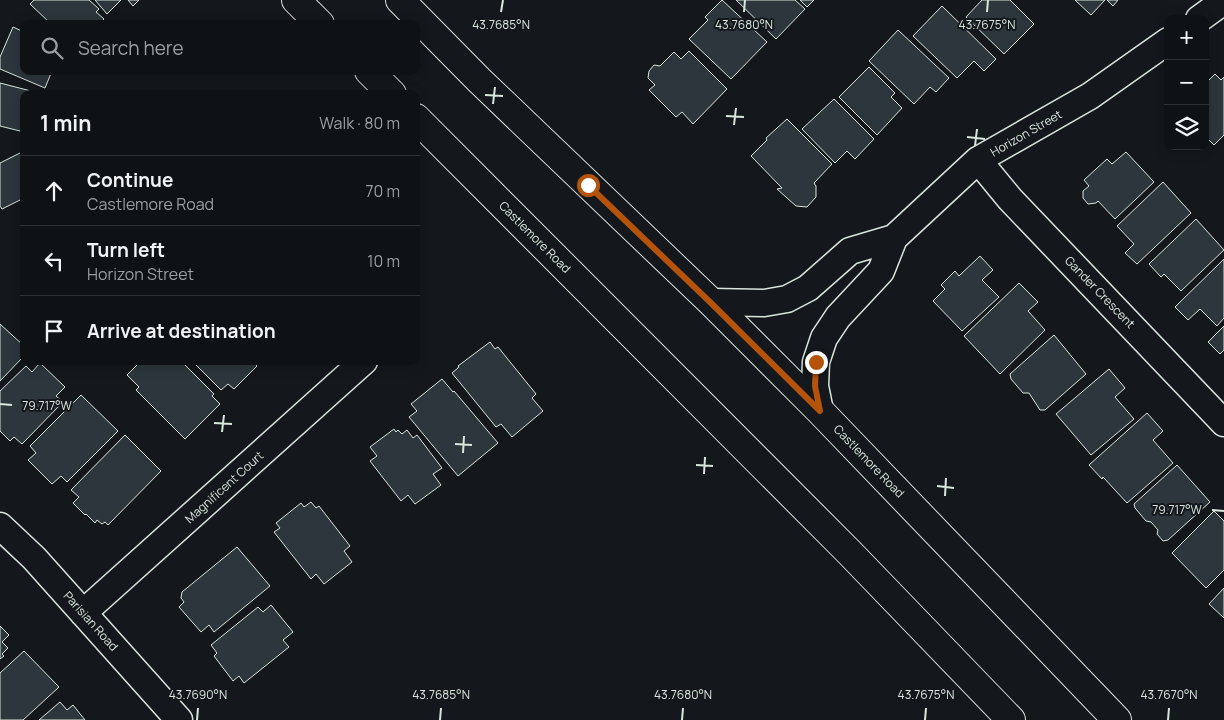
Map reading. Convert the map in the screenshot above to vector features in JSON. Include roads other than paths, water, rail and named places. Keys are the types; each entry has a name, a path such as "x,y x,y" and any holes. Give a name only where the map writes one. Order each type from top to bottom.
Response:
{"main road":[{"path":"296,0 316,20"},
{"name":"Castlemore Road","path":"400,0 420,20"},
{"name":"Castlemore Road","path":"420,20 479,80 710,302 820,411 1117,720"},
{"path":"373,75 388,90"},
{"name":"Castlemore Road","path":"420,122 849,552 1012,720"}],"street":[{"path":"1205,15 1224,1"},
{"name":"Horizon Street","path":"820,411 815,386 816,362 824,338 838,317 881,271 894,238 978,160 1090,96 1164,44"},
{"name":"Gander Crescent","path":"978,160 1010,199 1224,422"},
{"name":"Horizon Street","path":"710,302 764,303 787,298 808,288 850,250 894,238"},
{"name":"Magnificent Court","path":"83,612 360,365"},
{"name":"Parisian Road","path":"0,526 34,558 83,612 169,715"}]}
